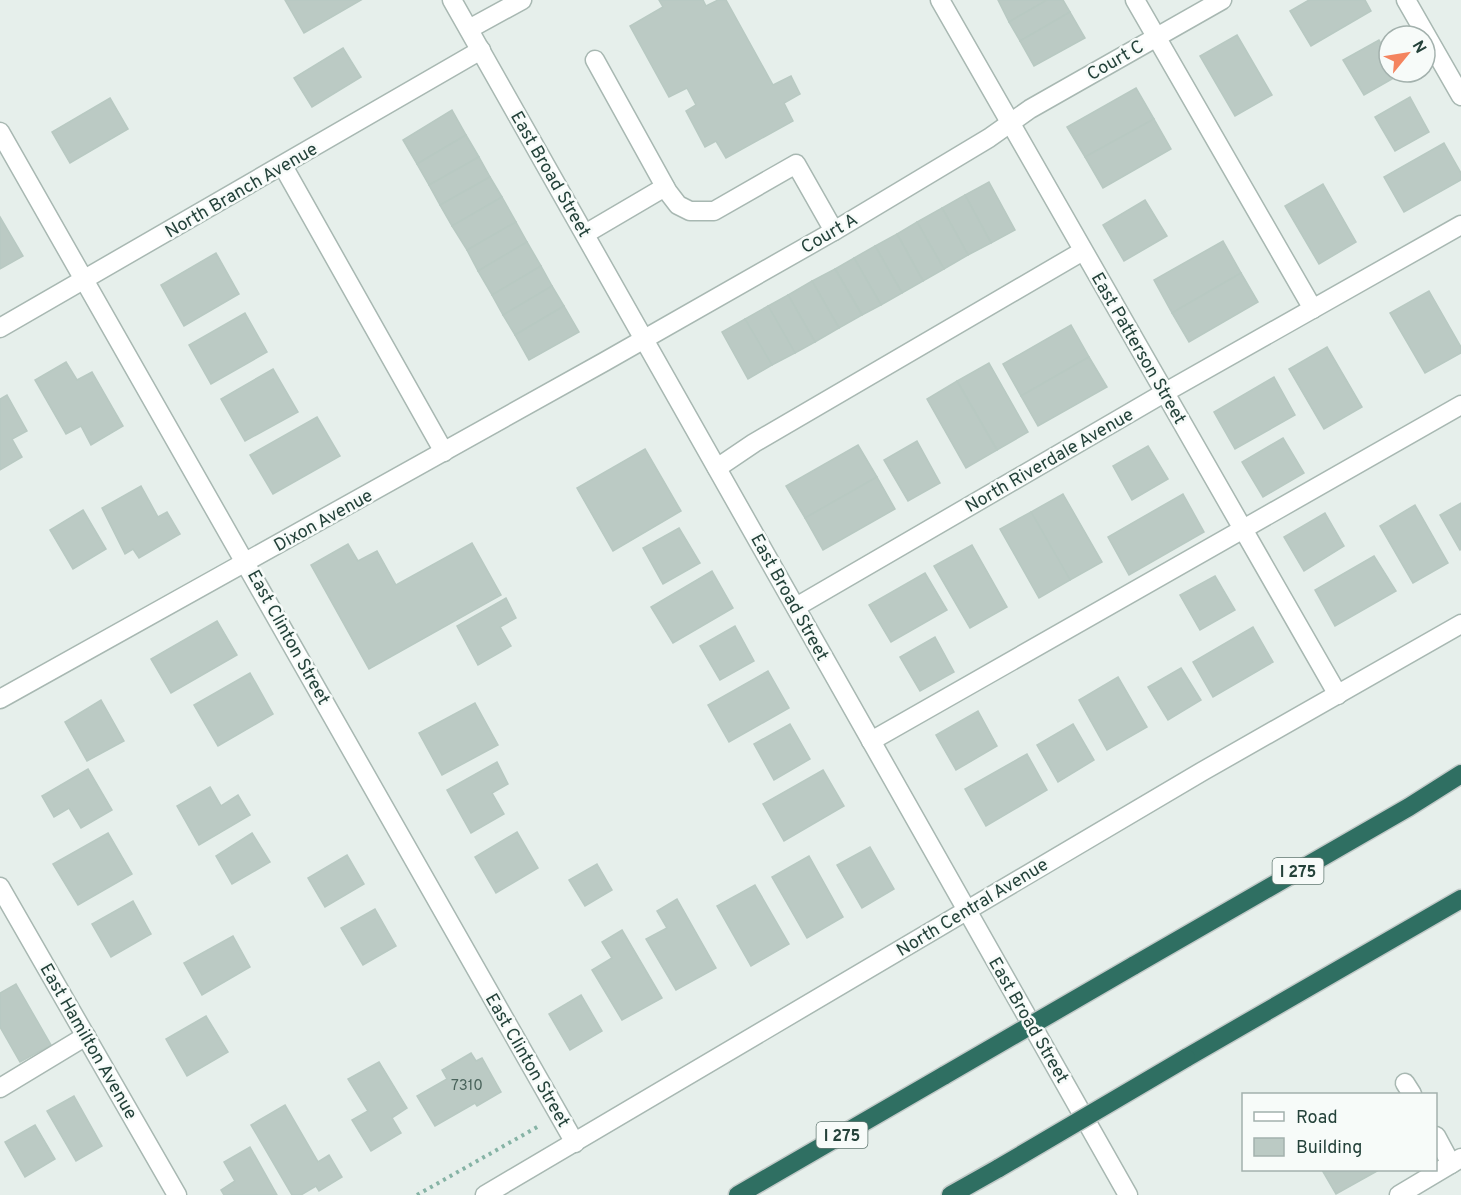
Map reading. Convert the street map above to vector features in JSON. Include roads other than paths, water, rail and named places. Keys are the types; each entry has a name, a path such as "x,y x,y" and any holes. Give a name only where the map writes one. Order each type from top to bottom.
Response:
{"highway":[{"name":"I 275","path":"738,1195 1399,813 1461,774"},
{"path":"951,1195 1461,898"}],"street":[{"name":"East Broad Street","path":"452,0 1128,1195"},
{"path":"469,29 522,0"},
{"name":"East Patterson Street","path":"940,0 1338,695"},
{"path":"1135,0 1312,309"},
{"name":"Court C","path":"1010,122 1222,0"},
{"path":"1406,0 1461,96"},
{"name":"North Branch Avenue","path":"0,328 481,50"},
{"path":"595,60 665,186 678,205 690,211 714,211 796,164 834,231"},
{"name":"Court A","path":"644,339 834,231 989,138 1010,122"},
{"name":"East Clinton Street","path":"0,132 247,562 575,1143"},
{"path":"283,166 444,452"},
{"path":"585,234 665,186"},
{"name":"North Riverdale Avenue","path":"796,607 1164,393 1461,225"},
{"path":"717,468 754,443 1083,251"},
{"name":"Dixon Avenue","path":"0,699 644,339"},
{"path":"871,741 1461,405"},
{"name":"North Central Avenue","path":"485,1195 1203,771 1461,624"},
{"name":"East Hamilton Avenue","path":"0,887 177,1195"},
{"path":"0,1088 86,1036"},
{"path":"1399,1195 1456,1161 1437,1137"}]}
